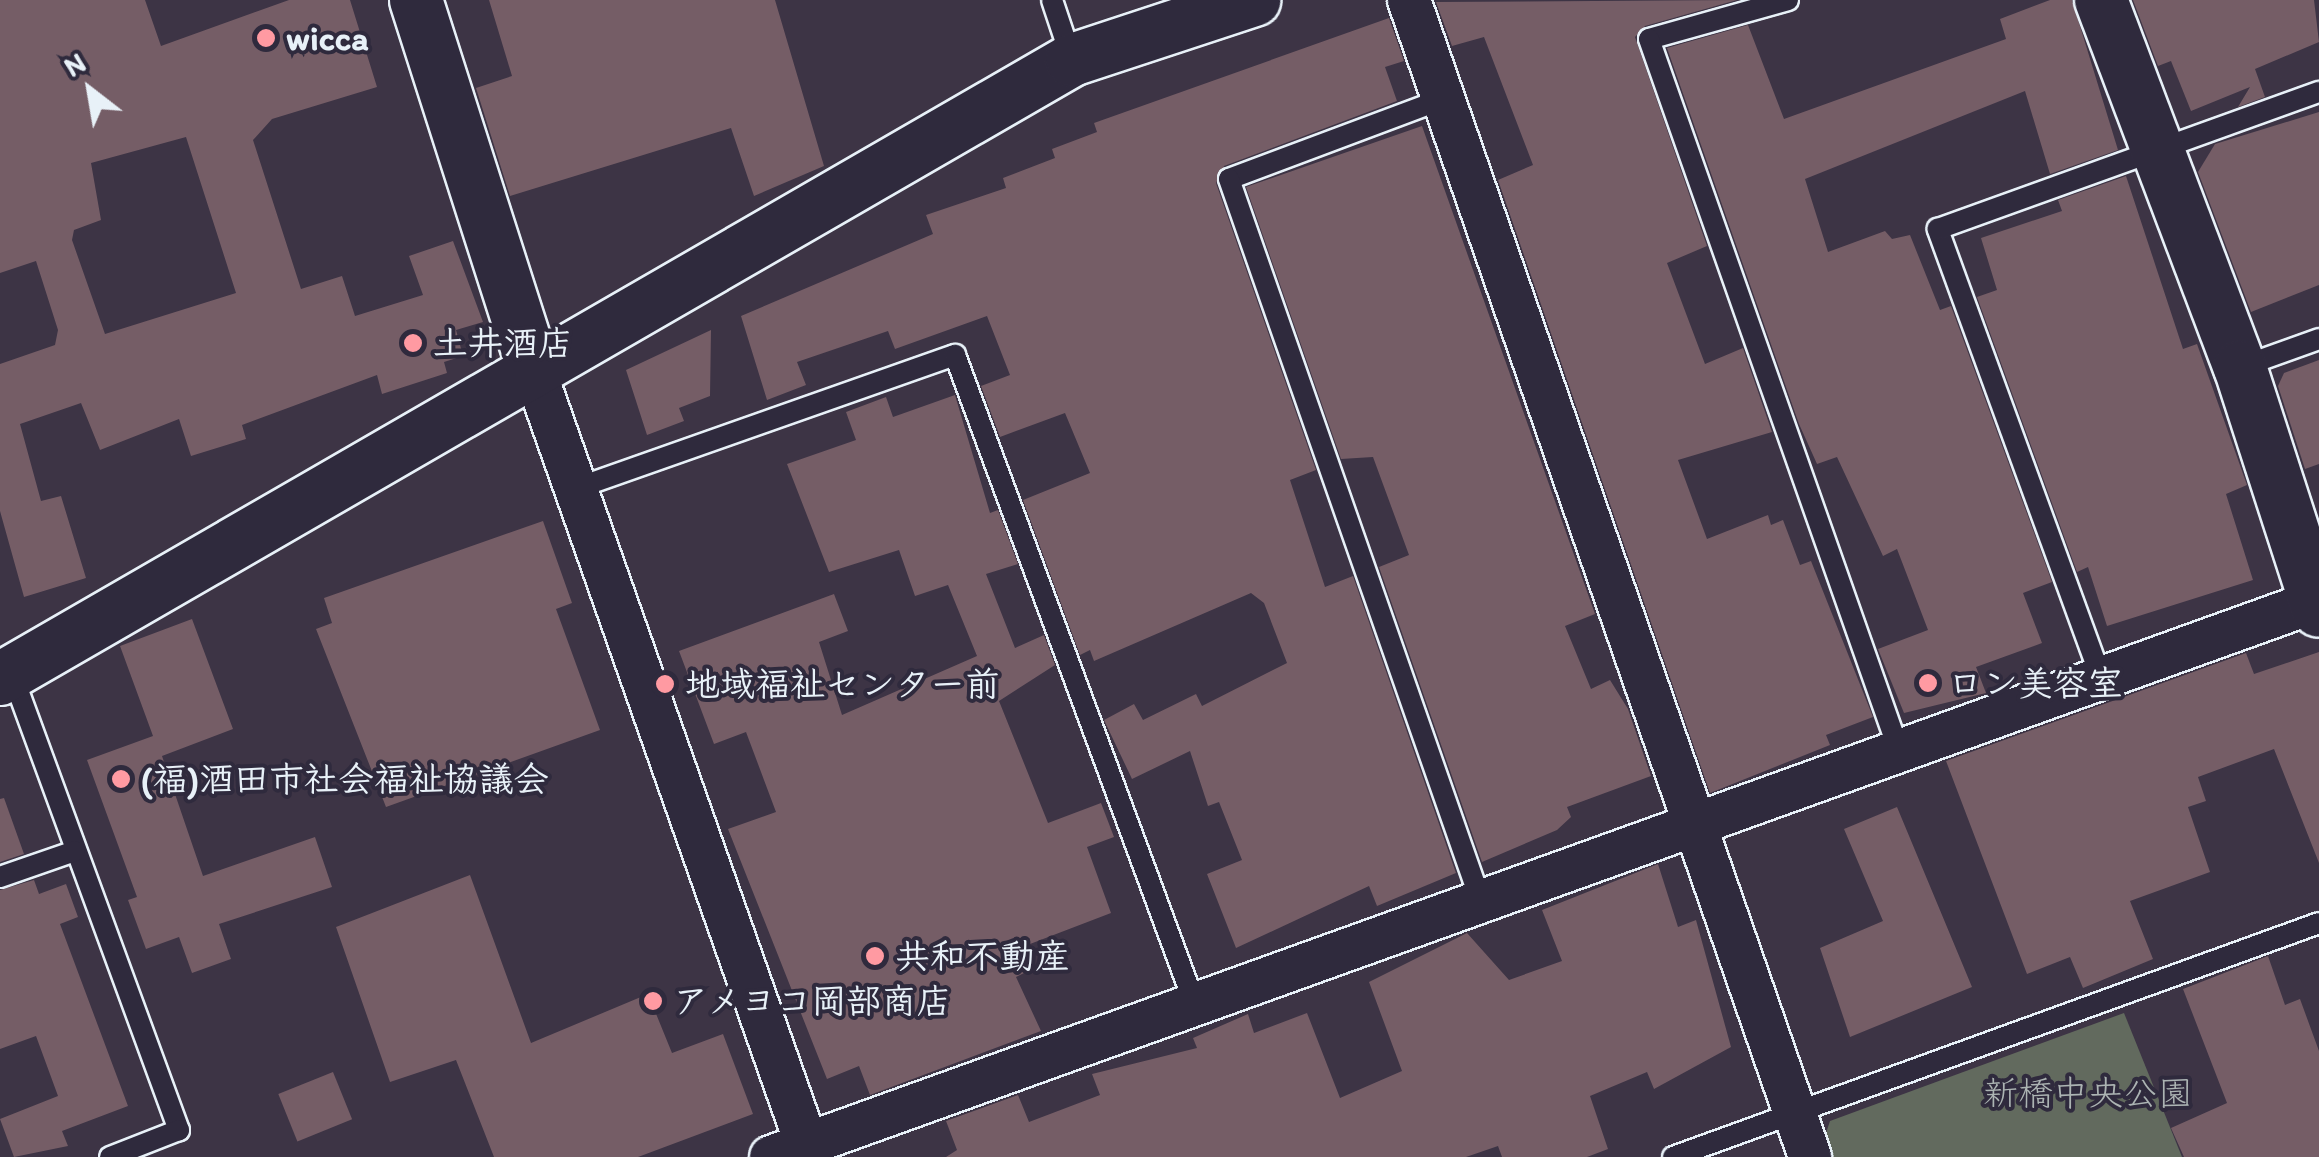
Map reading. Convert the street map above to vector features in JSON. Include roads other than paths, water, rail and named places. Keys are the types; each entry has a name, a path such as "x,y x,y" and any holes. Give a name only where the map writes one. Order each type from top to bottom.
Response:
{"street":[{"path":"416,0 796,1153 1480,899 1697,824 2100,675 2318,604 2240,367 2101,0"},
{"path":"6,676 534,367 1072,60 1254,0"},
{"path":"1409,0 1440,100 1697,824 1810,1157"}],"lane":[{"path":"1052,0 1072,60"},
{"path":"1788,0 1649,39 1898,751"},
{"path":"2100,675 1938,229 2319,92"},
{"path":"1440,100 1229,178 1480,899"},
{"path":"2240,367 2319,338"},
{"path":"577,488 954,355 1195,1005"},
{"path":"6,676 178,1130 110,1157"},
{"path":"0,877 75,851"},
{"path":"1673,1157 2319,923"}],"place":[{"name":"wicca","path":"266,38"},
{"name":"土井酒店","path":"413,343"},
{"name":"ロン美容室","path":"1928,683"},
{"name":"地域福祉センター前","path":"665,684"},
{"name":"(福)酒田市社会福祉協議会","path":"121,779"},
{"name":"共和不動産","path":"875,956"},
{"name":"アメヨコ岡部商店","path":"653,1001"}],"park label":[{"name":"新橋中央公園","path":"2088,1093"}]}
